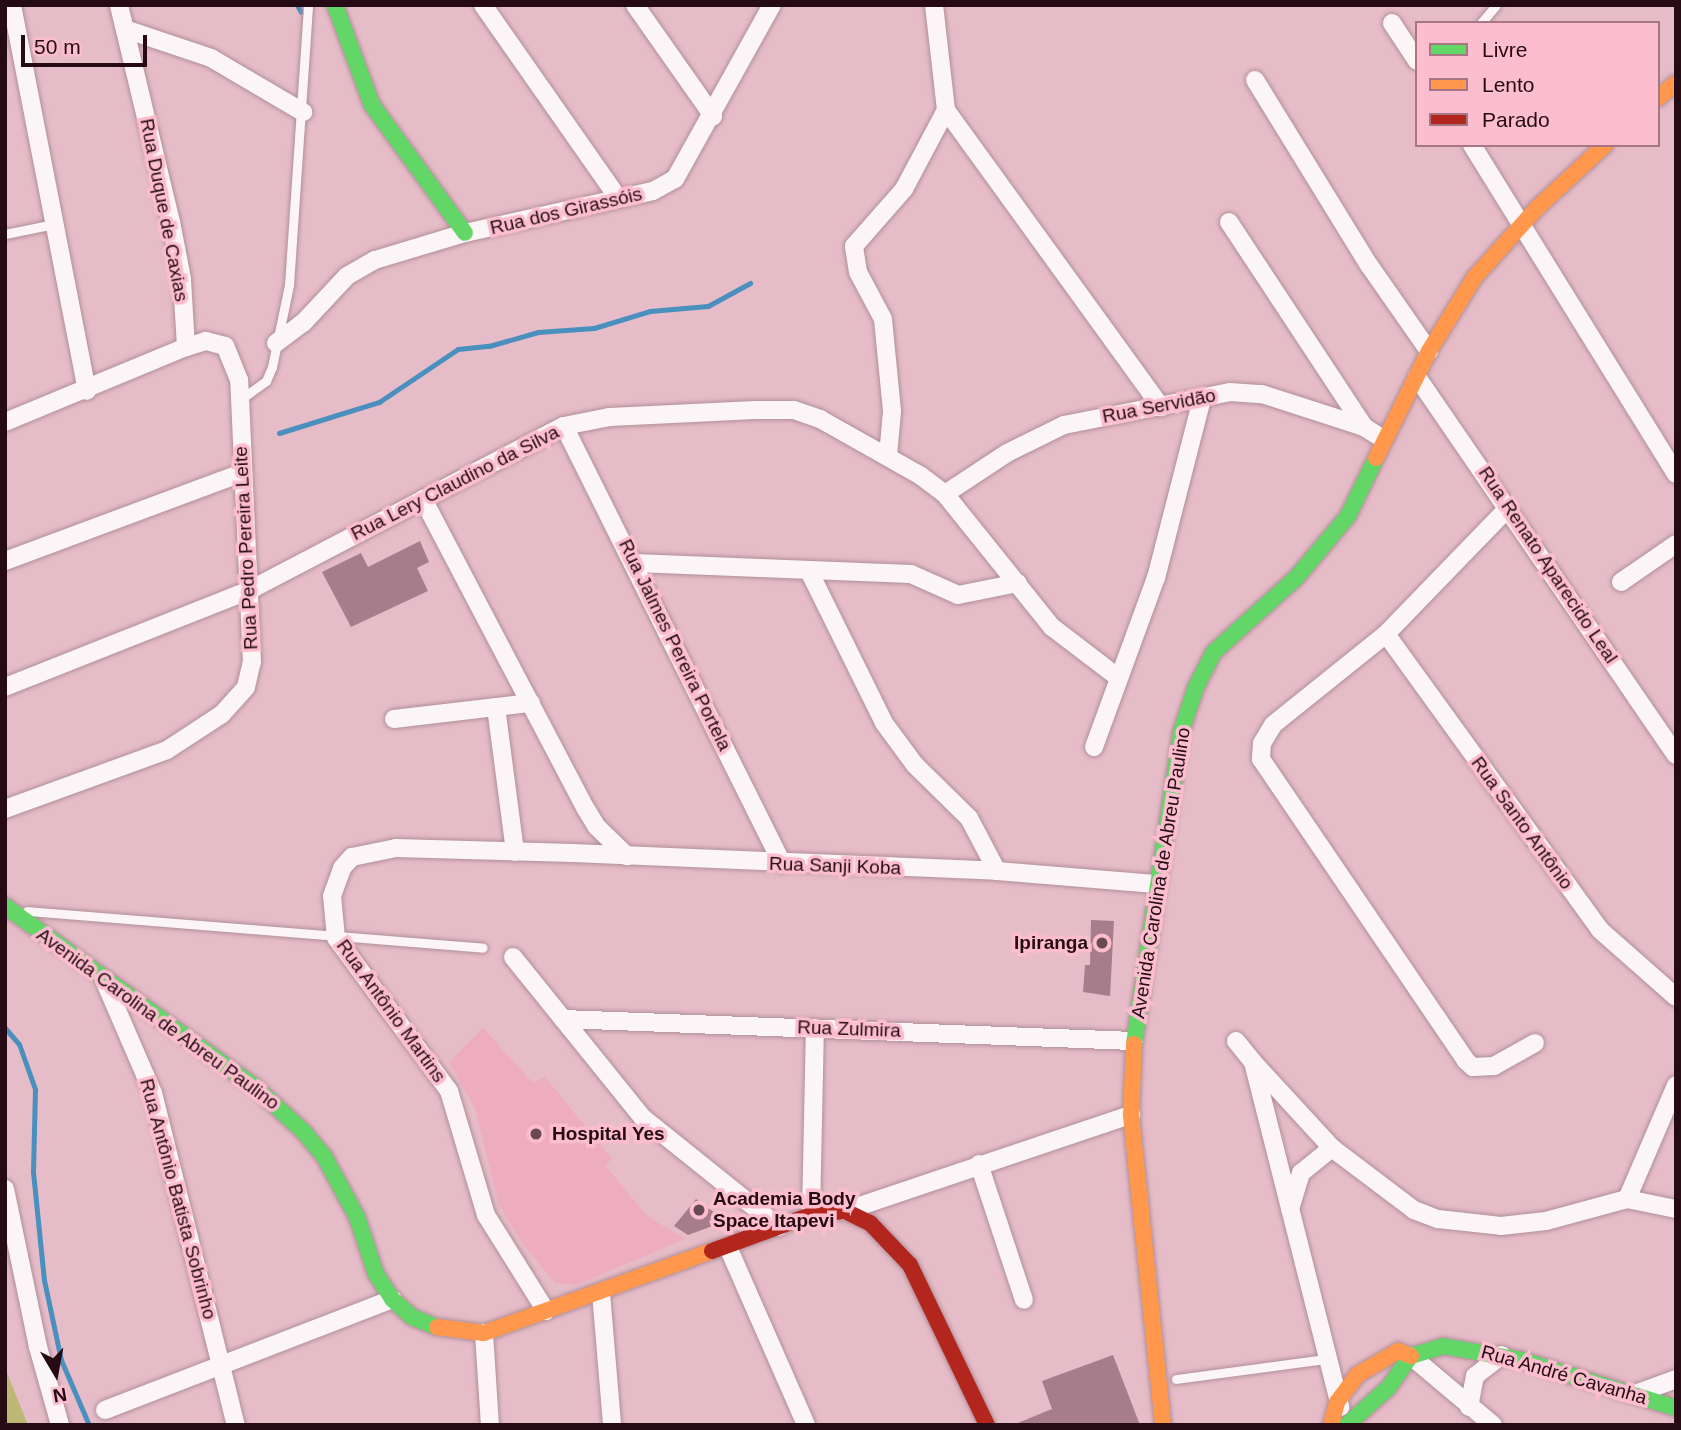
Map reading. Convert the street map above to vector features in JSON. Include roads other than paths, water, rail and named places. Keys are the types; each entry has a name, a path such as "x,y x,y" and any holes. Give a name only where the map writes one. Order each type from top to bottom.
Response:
{"main road":[{"path":"335,5 372,105 465,233"},
{"path":"1660,96 1676,83"},
{"name":"Avenida Carolina de Abreu Paulino","path":"1163,1425 1156,1326 1131,1115 1134,1041 1155,884 1181,732 1214,652 1324,549 1348,516 1383,439 1429,351 1474,278 1523,223 1603,147"},
{"name":"Avenida Carolina de Abreu Paulino","path":"8,908 254,1086 303,1131 324,1156 357,1217 376,1274 391,1299 412,1317 449,1332 484,1333 811,1215 845,1211"},
{"path":"845,1211 870,1223 910,1265 987,1422"},
{"name":"Avenida Carolina de Abreu Paulino","path":"1156,1326 1176,1379 1179,1402"},
{"name":"Rua André Cavanha","path":"1337,1402 1347,1385 1373,1364 1398,1351 1411,1356 1443,1346 1502,1355 1638,1394 1676,1408"},
{"path":"1344,1424 1389,1387 1411,1356"}],"street":[{"path":"12,5 87,391"},
{"name":"Rua Duque de Caxias","path":"118,5 182,279 186,347"},
{"path":"483,5 618,198"},
{"path":"635,5 713,116"},
{"name":"Rua dos Girassóis","path":"276,343 359,267 465,233 653,191 675,179 713,116 772,5"},
{"path":"934,5 946,110 1161,407"},
{"path":"1392,23 1415,58"},
{"path":"125,29 211,58 303,112"},
{"path":"1255,80 1368,265 1429,351"},
{"path":"888,456 892,411 883,319 858,272 854,246 904,189 946,110"},
{"path":"1473,147 1523,223 1566,302 1676,474"},
{"path":"1228,222 1364,427"},
{"name":"Rua Pedro Pereira Leite","path":"5,809 167,750 236,702 252,662 241,473 241,399 237,366 225,346 206,341 186,347"},
{"path":"5,422 87,391 186,347"},
{"name":"Rua Renato Aparecido Leal","path":"1417,377 1676,755"},
{"name":"Rua Servidão","path":"944,494 1007,453 1064,425 1230,392 1262,394 1364,427 1383,439"},
{"path":"1094,747 1116,676 1156,578 1202,399"},
{"name":"Rua Lery Claudino da Silva","path":"5,687 248,591 564,426 610,417 794,410 821,419 888,456 944,494 1052,627 1116,676"},
{"name":"Rua Jalmes Pereira Portela","path":"564,426 635,563 782,864"},
{"path":"5,561 241,473"},
{"path":"423,499 597,827 626,856"},
{"path":"1508,508 1386,634 1273,724 1262,743 1261,759 1266,772 1465,1061 1473,1067 1494,1066 1535,1042"},
{"path":"1621,582 1676,544"},
{"path":"635,563 911,574 958,595 1018,583"},
{"path":"809,570 884,723 915,765 969,818 997,872"},
{"name":"Rua Santo Antônio","path":"1386,634 1600,930 1676,997"},
{"path":"394,719 531,703"},
{"path":"496,707 515,852"},
{"name":"Rua Antônio Martins","path":"515,852 396,848 352,857 342,868 332,896 336,938 449,1091 459,1112 470,1171 486,1215 546,1311"},
{"name":"Rua Sanji Koba","path":"515,852 997,872 1155,884"},
{"path":"513,957 643,1118 779,1227"},
{"name":"Rua Antônio Batista Sobrinho","path":"104,980 153,1093 236,1425"},
{"name":"Rua Zulmira","path":"563,1019 1134,1041"},
{"path":"811,1215 815,1028"},
{"path":"1236,1041 1332,1148 1414,1210 1469,1225 1546,1221 1627,1199 1676,1209"},
{"path":"1253,1062 1288,1216 1344,1424"},
{"path":"1627,1199 1676,1085"},
{"path":"845,1211 1131,1115"},
{"path":"1288,1216 1301,1174 1332,1148"},
{"path":"979,1164 1024,1300"},
{"path":"5,1189 37,1347 60,1425"},
{"path":"728,1247 806,1425"},
{"path":"601,1293 612,1425"},
{"path":"105,1409 391,1299"},
{"path":"484,1333 486,1423"},
{"path":"1469,1407 1475,1376 1502,1355"},
{"path":"1411,1356 1493,1425"},
{"path":"1638,1394 1676,1379"}],"lane":[{"path":"241,399 267,381 289,285 303,112 308,5"},
{"path":"1483,21 1496,5"},
{"path":"5,234 54,224"},
{"path":"8,908 336,938 483,948"},
{"path":"1176,1379 1325,1359"}],"waterway":[{"path":"297,5 301,12"},
{"path":"279,433 379,402 458,349 489,346 538,332 594,328 650,311 708,306 750,283"},
{"path":"5,1028 19,1044 35,1089 33,1172 44,1280 61,1360 89,1425"}],"place":[{"name":"Ipiranga","path":"1102,943"},
{"name":"Hospital Yes","path":"536,1134"},
{"name":"Academia Body Space Itapevi","path":"699,1210"}]}
